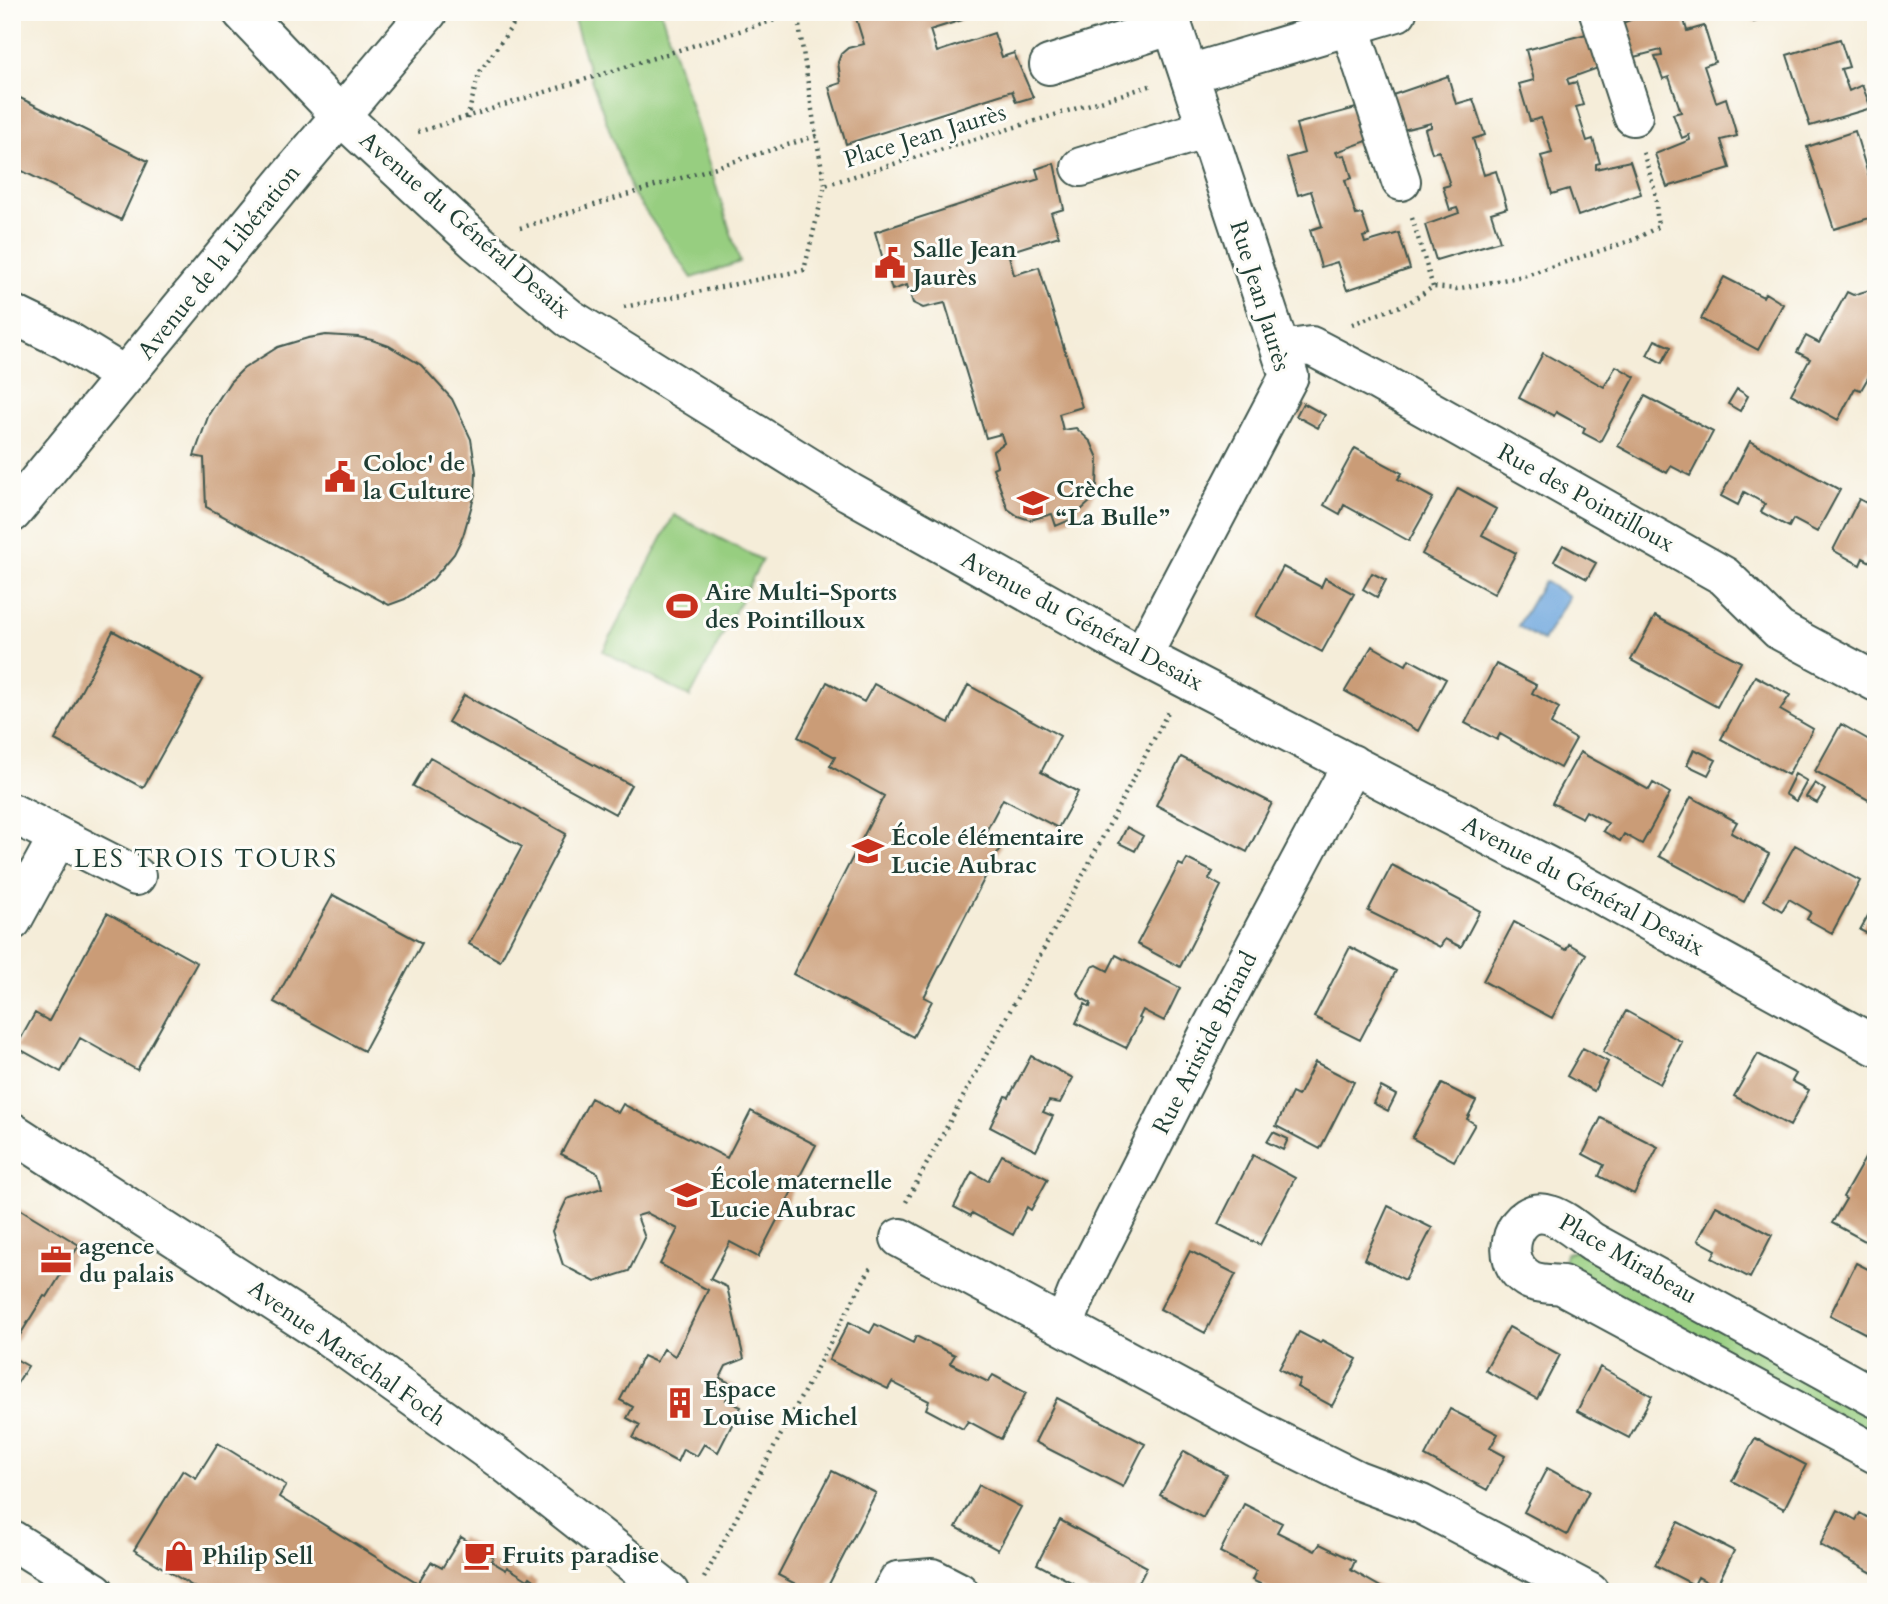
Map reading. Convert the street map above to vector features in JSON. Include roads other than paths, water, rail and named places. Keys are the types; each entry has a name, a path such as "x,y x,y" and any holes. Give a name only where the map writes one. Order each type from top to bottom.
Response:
{"street":[{"name":"Avenue du Général Desaix","path":"242,12 341,116 477,242 569,318 849,492 1142,656 1567,876 1876,1046"},
{"name":"Avenue de la Libération","path":"12,513 428,12"},
{"path":"1189,75 1348,19 1397,12"},
{"path":"1598,12 1633,116"},
{"path":"1049,65 1170,19"},
{"name":"Rue Jean Jaurès","path":"1142,656 1289,376 1296,348 1207,129 1170,19"},
{"path":"1348,19 1401,181"},
{"path":"1081,167 1207,129"},
{"path":"12,314 66,340 125,376"},
{"name":"Rue des Pointilloux","path":"1296,348 1724,576 1779,630 1876,682"},
{"name":"Rue Aristide Briand","path":"1065,1326 1077,1293 1213,1025 1352,764"},
{"path":"12,813 136,876"},
{"path":"12,921 58,836"},
{"name":"Avenue Maréchal Foch","path":"12,1132 329,1337 508,1465 668,1591"},
{"name":"Place Mirabeau","path":"1876,1398 1592,1242 1549,1214 1536,1214 1524,1220 1515,1231 1510,1244 1510,1257 1517,1269 1531,1280 1562,1285 1876,1454"},
{"path":"893,1235 1260,1432 1357,1480 1421,1504 1589,1592"},
{"path":"12,1541 95,1592"},
{"path":"892,1592 898,1581 932,1578 959,1592"}],"water":[{"path":"1544,581 1569,596 1543,641 1518,626"}],"place":[{"name":"Salle Jean Jaurès","path":"890,263"},
{"name":"Coloc' de la Culture","path":"340,477"},
{"name":"Crèche “La Bulle”","path":"1033,503"},
{"name":"Aire Multi-Sports des Pointilloux","path":"682,606"},
{"name":"École élémentaire Lucie Aubrac","path":"868,851"},
{"name":"École maternelle Lucie Aubrac","path":"687,1195"},
{"name":"agence du palais","path":"56,1260"},
{"name":"Espace Louise Michel","path":"680,1403"},
{"name":"Fruits paradise","path":"479,1555"},
{"name":"Philip Sell","path":"179,1556"}],"district":[{"name":"LES TROIS TOURS","path":"206,858"}]}
